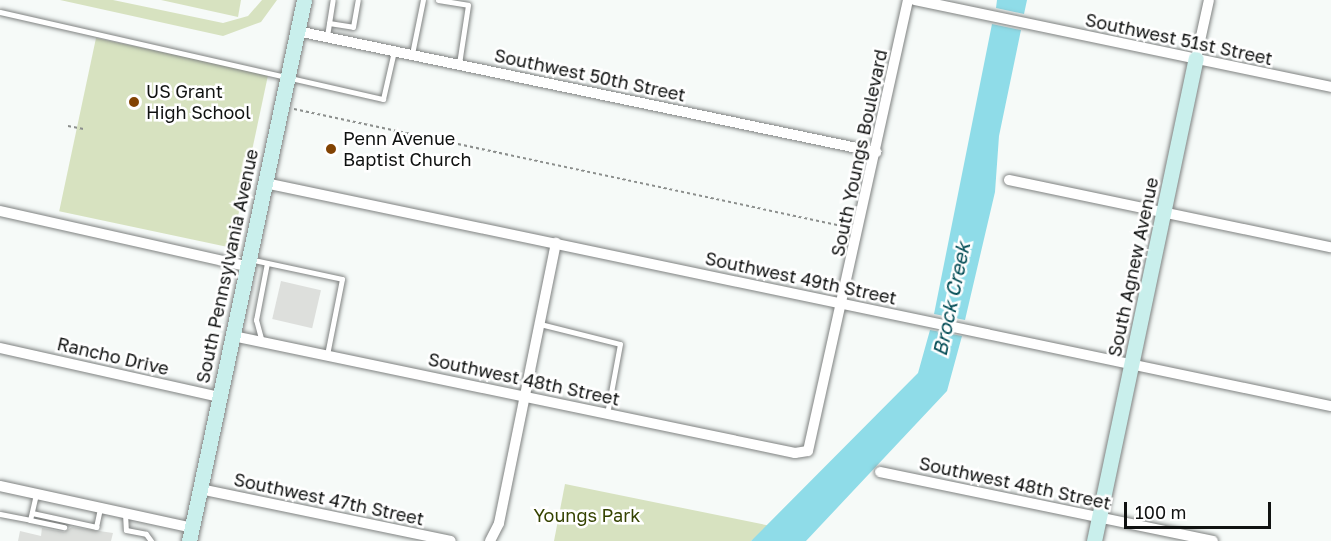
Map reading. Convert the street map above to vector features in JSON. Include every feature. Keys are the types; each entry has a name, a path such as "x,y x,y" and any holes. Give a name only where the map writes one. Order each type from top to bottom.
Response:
{"main road":[{"name":"South Pennsylvania Avenue","path":"190,534 304,0"},
{"name":"South Agnew Avenue","path":"1094,541 1196,59"}],"street":[{"name":"South Youngs Boulevard","path":"808,451 844,304 908,0"},
{"name":"Southwest 51st Street","path":"915,0 1331,87"},
{"name":"South Agnew Avenue","path":"1196,59 1209,0"},
{"name":"Southwest 50th Street","path":"297,31 876,152"},
{"path":"1009,180 1331,247"},
{"name":"Southwest 49th Street","path":"265,183 1331,406"},
{"path":"0,212 248,262"},
{"path":"490,541 499,523 556,243"},
{"name":"Southwest 48th Street","path":"233,336 795,453 808,451"},
{"name":"Rancho Drive","path":"0,348 220,397"},
{"name":"Southwest 48th Street","path":"880,471 1213,541"},
{"path":"0,486 125,513 190,534"},
{"name":"Southwest 47th Street","path":"200,489 451,541"}],"lane":[{"path":"327,36 333,0"},
{"path":"329,23 353,27 357,0"},
{"path":"412,54 423,0"},
{"path":"438,0 468,5 459,64"},
{"path":"0,12 288,75 383,99 394,50"},
{"path":"248,262 267,263 342,279 327,355"},
{"path":"262,342 256,320 267,263"},
{"path":"538,324 620,344 607,414"},
{"path":"30,520 36,494"},
{"path":"32,513 96,527 100,508"},
{"path":"125,513 126,530 146,534 151,541"},
{"path":"0,514 64,527"}],"path":[{"path":"281,106 859,230"},
{"path":"68,126 84,129"}],"green space":[{"path":"60,0 113,0 223,23 248,16 262,0 277,0 261,22 223,36"},
{"path":"161,0 241,0 238,17"},
{"path":"96,38 268,75 231,248 59,211"},
{"name":"Youngs Park","path":"565,484 771,526 751,541 554,541"}],"water":[{"path":"997,0 1027,0 1024,14 996,8"},
{"name":"Brock Creek","path":"992,24 1021,30 999,136 995,192 965,320 934,314"},
{"name":"Brock Creek","path":"930,330 962,336 947,391 806,541 751,541 918,373"}],"building":[{"path":"281,281 321,290 312,328 272,319"},
{"path":"72,527 113,533 111,541 18,541 20,531 41,536 42,528 64,532"}],"place":[{"name":"US Grant High School","path":"134,102"},
{"name":"Penn Avenue Baptist Church","path":"331,149"}]}
